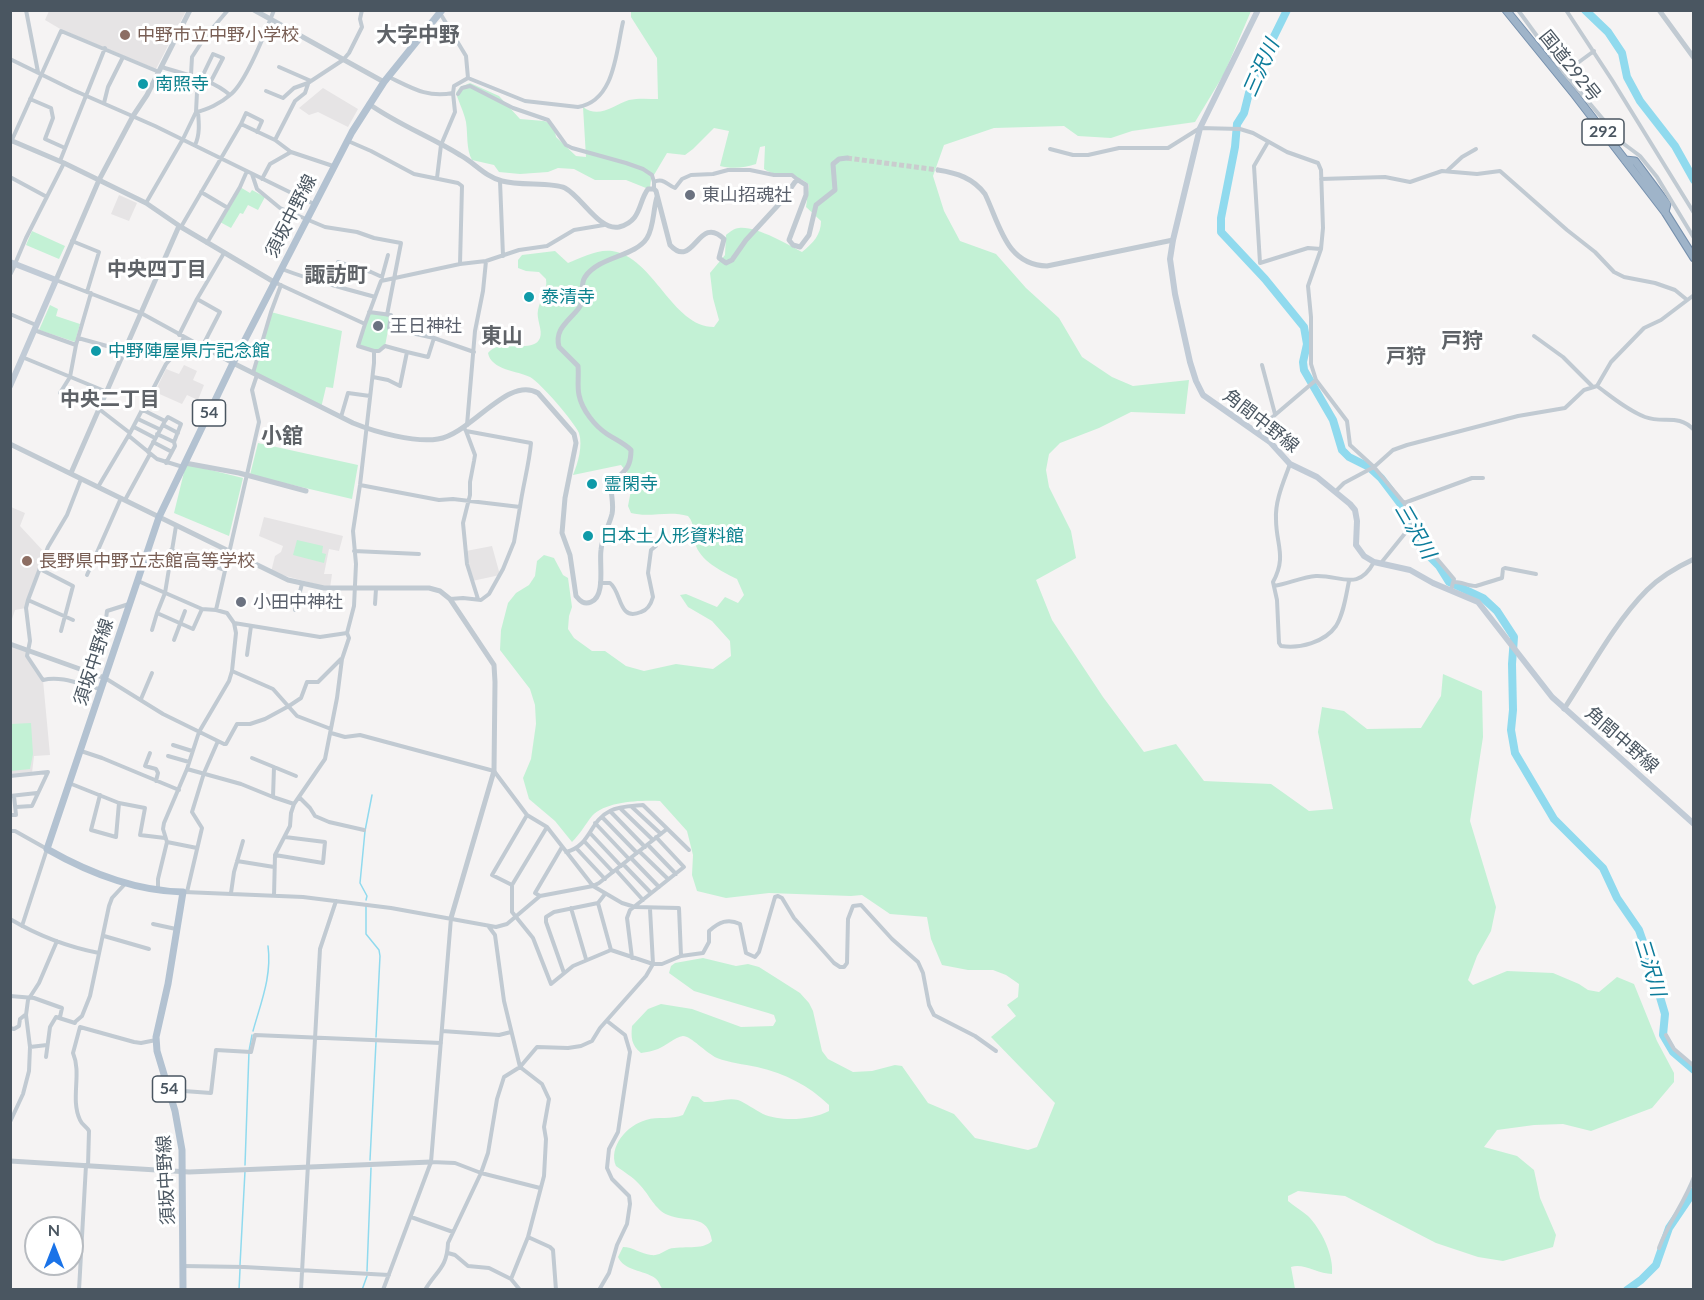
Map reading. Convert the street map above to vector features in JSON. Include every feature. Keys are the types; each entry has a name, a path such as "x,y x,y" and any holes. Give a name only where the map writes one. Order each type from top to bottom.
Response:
{"highway":[{"name":"国道292号","path":"1506,10 1665,212 1694,258"}],"main road":[{"name":"角間中野線","path":"1258,10 1200,128 1170,259 1190,362 1200,391 1217,406 1270,442 1290,464 1309,472 1353,507 1357,521 1356,545 1364,556 1410,570 1469,597 1484,608 1546,691 1694,824"},
{"name":"須坂中野線","path":"47,849 159,517 233,363 277,284 281,268 333,166 386,79 441,12"},
{"path":"11,383 56,280 13,263"},
{"path":"47,849 124,884 158,891 185,892"},
{"name":"須坂中野線","path":"183,1290 183,1171 180,1135 156,1040 168,984 176,928 185,892"}],"street":[{"path":"26,10 40,72"},
{"path":"190,10 99,180 56,280 141,312 202,347 366,429 428,440 449,436 465,428 505,395 517,389 532,390 544,398 574,434 576,443 565,498 562,533 570,555 576,596 585,604 596,599 600,592 601,548 612,514 611,486 625,472 631,460 631,450 597,426 585,411 579,397 578,366 559,347 558,335 581,304 582,284 586,275 600,264 640,246 647,238 657,197"},
{"path":"195,145 198,140 199,121 196,88 191,75 194,53 228,10"},
{"path":"254,10 343,60 386,79 439,96 455,93 470,86 513,108 545,118 551,122 566,145 583,153 644,169 652,175 666,235 674,250 685,252 690,250 700,237 708,232 715,232 723,239 719,258 726,263 730,262 798,180"},
{"path":"146,203 197,112 230,95 240,84 274,10"},
{"path":"266,91 283,98 294,88 310,82 343,60 362,27 360,19 362,10"},
{"path":"1518,10 1564,73 1624,144 1636,152 1652,170 1694,238"},
{"path":"1566,10 1594,51 1694,213"},
{"path":"1659,10 1694,58"},
{"path":"441,12 466,56 468,78"},
{"path":"468,78 525,101 586,105 604,91 617,53 623,22"},
{"path":"230,95 223,89 191,75 160,69 123,57 61,31 40,72 11,141 62,162 146,203 207,243 277,284 365,324"},
{"path":"10,274 13,263 62,162 85,95 105,49"},
{"path":"1564,73 1594,51"},
{"path":"201,79 213,54 223,58 210,83"},
{"path":"104,103 108,87 123,57"},
{"path":"10,58 183,139 314,204"},
{"path":"279,67 310,82"},
{"path":"437,178 441,145 455,112 454,86 468,78"},
{"path":"275,140 295,101 305,93 310,82"},
{"path":"30,99 51,108 53,118 45,139 65,148"},
{"path":"369,104 393,121 463,156 486,175 500,181 562,186 579,197 604,225"},
{"path":"71,473 180,226 246,113 262,121 257,132"},
{"path":"241,124 275,140 291,152 333,166"},
{"path":"1050,149 1073,155 1088,155 1119,148 1168,148 1200,128 1243,129 1287,152 1315,161 1322,170 1323,228 1321,249 1308,286 1311,364 1314,382 1344,416 1348,425 1350,445 1374,467 1404,503 1415,521 1422,541 1455,582 1475,586 1487,581 1498,580 1502,578 1505,568 1536,574"},
{"path":"347,141 372,151 414,174 458,183 462,186 460,264"},
{"path":"1268,142 1254,166 1260,263 1308,249 1321,249"},
{"path":"1447,171 1462,157 1476,149"},
{"path":"262,179 270,164 291,152"},
{"path":"330,284 338,262 371,272 381,279 393,278 486,261 519,250 547,246 574,230 604,225 620,226 632,219 640,209 645,193 661,180 675,188 682,179 691,175 741,169 774,175 792,175 806,185 806,195 789,240 792,245 800,247 808,235 816,205 835,190 833,164 839,159 847,158"},
{"path":"938,170 958,173 980,187 1012,251 1023,261 1036,266 1047,266 1173,240"},
{"path":"1321,179 1385,177 1410,182 1447,171 1477,174 1500,171 1595,252 1614,272 1624,277 1655,283 1675,290 1686,299"},
{"path":"207,243 249,172"},
{"path":"249,172 257,189 280,208 332,228 401,243 387,315"},
{"path":"10,177 47,197"},
{"path":"500,181 503,256"},
{"path":"201,192 228,208"},
{"path":"60,393 70,377 99,252 72,241"},
{"path":"98,487 134,427 166,364 177,352 197,299 224,253"},
{"path":"388,255 357,346 374,351 379,351 385,346 428,357 434,338"},
{"path":"478,599 466,561 463,523 469,501 475,455 465,428 486,261"},
{"path":"281,268 310,280 375,297"},
{"path":"216,610 259,422 252,390 277,284"},
{"path":"1335,492 1344,483 1374,467 1392,450 1518,416 1565,408 1584,390 1594,386 1611,362 1644,328 1661,320 1694,295"},
{"path":"197,299 220,312 202,347"},
{"path":"369,312 391,315 389,328 434,338 474,352"},
{"path":"10,314 35,328 76,345"},
{"path":"1534,336 1563,357 1594,386 1632,411 1654,419 1681,420 1694,430"},
{"path":"78,338 125,351"},
{"path":"274,896 275,855 290,826 294,804 325,759 342,659 349,638 347,633 352,617 356,564 353,531 373,377 374,351"},
{"path":"373,377 388,380 400,386 407,352"},
{"path":"22,357 107,392"},
{"path":"1262,365 1275,414"},
{"path":"1255,432 1314,382"},
{"path":"340,417 348,393 370,396"},
{"path":"99,409 149,453 166,463 247,476 306,491"},
{"path":"143,410 172,452"},
{"path":"87,575 123,499 168,417 182,423 174,442 175,446 166,463"},
{"path":"138,419 174,442"},
{"path":"134,427 178,433"},
{"path":"450,599 485,599 489,594 514,542 523,486 529,468 531,443 465,428"},
{"path":"10,444 288,580 324,588 429,588 440,591 450,599 494,665 494,771 451,918 431,1162 383,1290"},
{"path":"1290,464 1276,511 1281,554 1280,570 1273,582 1281,646 1294,648 1311,645 1335,627 1344,604 1349,581"},
{"path":"1404,503 1472,478 1483,478"},
{"path":"81,479 28,600 26,608 30,641 27,650 29,660 43,680 48,678 68,680 101,689"},
{"path":"360,485 440,500 520,507"},
{"path":"1274,586 1316,576 1349,581 1361,578 1415,521"},
{"path":"152,630 165,593 176,526"},
{"path":"600,583 610,583 616,588 620,606 629,614 634,615 646,610 653,597 648,573 651,549 656,546"},
{"path":"171,550 225,570"},
{"path":"354,551 419,554"},
{"path":"1564,709 1634,603 1665,575 1694,559"},
{"path":"40,569 73,586 61,631"},
{"path":"137,581 202,609 227,613 234,623 236,633 229,681 199,732 187,769 164,823 166,840 158,879 158,891"},
{"path":"1450,590 1455,582"},
{"path":"295,610 302,584"},
{"path":"375,604 376,589"},
{"path":"28,600 73,620"},
{"path":"84,670 91,662 102,639 107,611 129,604"},
{"path":"158,613 193,629 202,609"},
{"path":"174,640 185,611"},
{"path":"234,623 320,638 347,633"},
{"path":"247,655 251,626"},
{"path":"10,644 105,678 163,714 226,744 237,724 250,724 265,719 289,706 301,698 307,682 318,682 342,659"},
{"path":"232,671 273,689 297,716 319,723 345,737 360,735 494,771 527,815 547,827 593,886 635,908 679,908 681,956"},
{"path":"141,699 152,673"},
{"path":"218,741 204,773 192,812 202,828 185,892 336,901 391,908 489,926 507,924 540,896 593,886 605,879 667,829"},
{"path":"173,745 192,751"},
{"path":"80,751 178,790"},
{"path":"150,753 146,766 156,769 158,773 156,781"},
{"path":"168,756 189,762"},
{"path":"252,758 296,776"},
{"path":"273,797 274,767"},
{"path":"187,769 294,804"},
{"path":"10,776 48,772 32,806 15,807"},
{"path":"69,783 119,803 145,808 140,835 197,848"},
{"path":"10,815 16,815 12,796 38,793"},
{"path":"99,795 91,830 116,837 119,803"},
{"path":"300,798 315,816 329,822 364,830"},
{"path":"566,852 577,849 595,823 610,811 643,805 688,850"},
{"path":"632,806 684,867 630,910 627,918 632,958"},
{"path":"620,808 657,837"},
{"path":"610,811 675,874"},
{"path":"512,885 492,875 527,815"},
{"path":"602,818 668,879"},
{"path":"595,823 659,886"},
{"path":"547,827 512,885 512,912 532,938 551,984 586,959 611,950 652,964 662,964 681,956 703,953 710,931 716,925 732,920 740,924 746,952 755,957 759,952 775,897 778,896 782,898 794,918 834,963 840,968 844,967 847,963 848,919 853,906 861,904 892,939 920,965 929,1005 934,1015 975,1036 996,1051"},
{"path":"10,831 15,831 47,849 22,926"},
{"path":"590,833 651,893"},
{"path":"275,855 323,863 325,842 285,837"},
{"path":"231,893 243,841"},
{"path":"584,841 643,900"},
{"path":"540,896 535,893 562,847"},
{"path":"577,849 605,879"},
{"path":"237,861 274,867"},
{"path":"75,1022 88,1006 109,906 112,898 124,884"},
{"path":"564,973 546,917 554,912 598,903 605,894"},
{"path":"301,1290 320,949 336,901"},
{"path":"598,903 611,950"},
{"path":"571,908 586,959"},
{"path":"425,1290 440,1271 448,1253 448,1242 481,1173 488,1153 497,1099 504,1077 520,1067 537,1047 568,1048 592,1041 646,976 652,964 650,909"},
{"path":"10,919 57,941 99,953"},
{"path":"153,924 176,928"},
{"path":"489,926 495,934 504,1001 520,1067 542,1084 549,1099 544,1127 546,1139 544,1176 528,1237 511,1279"},
{"path":"104,936 150,949"},
{"path":"10,1122 26,1083 30,1047 26,1015 29,998 39,983 57,941"},
{"path":"10,996 34,998 62,1008 60,1017"},
{"path":"10,1028 14,1029 19,1026 20,1020 26,1015"},
{"path":"46,1057 50,1027 56,1017 134,1042 156,1040"},
{"path":"599,1290 609,1273 617,1245 627,1224 630,1204 628,1196 612,1179 607,1168 607,1158 618,1132 630,1052 625,1035 607,1021"},
{"path":"79,1290 89,1131 79,1119 75,1090 77,1063 73,1053 80,1026"},
{"path":"442,1031 499,1035 512,1032"},
{"path":"170,1090 211,1093 216,1050 251,1052 255,1035 441,1043"},
{"path":"1666,1035 1674,1049 1694,1066"},
{"path":"30,1047 46,1045"},
{"path":"10,1161 183,1171 456,1163 481,1173 540,1188"},
{"path":"1659,1248 1668,1227 1687,1197 1694,1177"},
{"path":"411,1217 453,1232"},
{"path":"528,1237 553,1250 556,1290"},
{"path":"448,1253 455,1255 468,1266 489,1268 511,1279 520,1290"},
{"path":"183,1266 302,1269 389,1275"}],"shaded area":[{"name":"中野市立中野小学校","path":"49,11 186,11 156,69 62,30 45,20"},
{"path":"323,88 358,109 348,127 318,112 309,115 299,108"},
{"path":"119,195 137,203 129,221 111,214"},
{"path":"184,365 197,371 193,380 204,385 198,400 187,395 182,404 155,392 166,369 179,374"},
{"name":"長野県中野立志館高等学校","path":"11,507 25,513 20,526 46,554 26,608 15,610 11,622"},
{"path":"264,517 343,536 339,551 329,549 324,574 332,574 330,588 271,572 275,556 281,552 283,546 259,536"},
{"path":"492,546 500,575 472,581 466,551"},
{"path":"10,644 27,650 27,656 43,680 50,755 34,756 32,773 10,776"}],"green space":[{"path":"631,11 1251,11 1224,74 1195,122 1132,131 1111,138 1078,136 1064,126 994,128 944,145 933,176 944,211 960,241 996,254 1026,288 1059,318 1082,357 1112,377 1133,386 1189,380 1185,414 1131,412 1099,428 1060,443 1049,454 1046,470 1049,487 1071,531 1076,558 1036,580 1052,620 1103,697 1144,752 1176,744 1204,781 1271,784 1309,811 1333,809 1318,732 1322,707 1344,711 1367,729 1421,728 1441,696 1443,674 1482,691 1483,737 1470,821 1496,907 1491,931 1477,956 1468,980 1473,985 1507,971 1553,973 1588,990 1599,992 1617,977 1634,984 1657,1041 1674,1073 1674,1082 1652,1108 1591,1131 1563,1124 1497,1130 1484,1147 1517,1156 1534,1170 1540,1198 1556,1235 1553,1247 1503,1261 1478,1257 1436,1243 1345,1196 1298,1191 1288,1196 1288,1201 1308,1216 1318,1228 1329,1251 1332,1274 1301,1266 1291,1267 1295,1289 663,1290 655,1278 629,1268 621,1262 618,1257 623,1247 654,1255 674,1248 703,1246 712,1241 706,1226 696,1220 663,1213 637,1181 616,1166 614,1159 617,1144 632,1127 651,1119 683,1115 692,1096 704,1102 738,1100 770,1117 787,1119 805,1118 829,1111 829,1105 796,1081 768,1070 717,1058 683,1036 661,1048 641,1053 632,1041 632,1026 648,1009 661,1004 692,1009 741,1027 773,1026 776,1021 774,1015 694,991 669,973 671,966 675,963 703,958 736,966 748,964 759,967 800,993 809,1003 822,1051 828,1059 853,1072 872,1071 895,1065 902,1066 928,1103 954,1114 975,1138 1028,1150 1037,1147 1055,1103 991,1037 1016,1016 1007,1005 1018,997 1019,984 993,970 968,970 942,965 931,939 927,917 890,914 862,895 769,893 726,898 697,891 692,875 693,855 687,831 660,801 634,801 606,807 592,816 572,842 555,821 529,799 523,778 531,759 536,724 535,705 530,689 500,650 501,630 508,603 516,593 529,585 535,576 537,561 544,555 554,558 563,575 568,578 572,607 568,629 574,638 592,651 605,651 626,666 644,671 676,664 713,669 731,656 730,641 712,621 688,607 680,595 686,594 717,607 725,597 738,603 744,595 737,579 712,565 701,555 695,543 692,523 688,516 631,513 628,506 633,480 621,465 573,475 580,443 579,433 571,421 530,377 499,366 490,359 488,353 493,348 531,345 540,338 538,313 546,287 546,279 539,272 518,268 518,260 522,255 555,251 568,263 601,251 612,251 627,256 640,265 686,316 699,324 714,327 719,320 710,273 725,255 726,235 737,228 746,228 771,236 802,252 816,238 821,226 821,221 806,207 809,185 799,178 775,174 764,169 765,146 760,147 756,164 738,168 720,166 729,131 714,128 685,155 667,153 651,180 650,187 646,188 626,180 595,180 574,169 558,168 548,172 520,174 499,172 494,165 472,160 468,147 465,118 456,93 460,87 470,83 499,96 520,119 544,121 554,125 556,137 576,156 586,157 583,107 595,112 629,100 658,99 657,58 631,17"},
{"path":"240,187 250,193 252,190 265,197 258,210 248,205 231,228 220,222"},
{"path":"32,231 65,246 59,259 26,245"},
{"path":"50,305 58,309 56,316 80,324 75,342 39,330"},
{"path":"271,312 342,331 333,388 326,387 321,408 253,373"},
{"path":"369,312 391,315 385,346 379,351 358,346"},
{"path":"258,443 358,465 352,499 250,475"},
{"path":"186,464 243,478 229,536 174,513"},
{"path":"297,540 323,546 322,553 326,554 324,563 293,555"},
{"path":"31,723 33,754 30,769 11,771 11,724"}],"waterway":[{"name":"三沢川","path":"1287,10 1252,81 1244,113 1237,124 1235,147 1221,218 1221,232 1265,279 1304,327 1307,344 1303,362 1304,370 1333,420 1342,450 1349,457 1369,467 1381,478 1406,511 1420,547 1439,566 1449,582 1483,598 1497,611 1514,637 1511,730 1515,753 1554,819 1603,868 1617,898 1639,930 1665,1014 1663,1035 1673,1052 1694,1070"},
{"path":"1585,10 1608,32 1622,53 1627,77 1640,101 1675,146 1694,180"},
{"path":"366,900 367,896 360,883 365,831 372,795"},
{"path":"366,906 366,934 379,950 380,956 376,1037"},
{"path":"253,1031 267,978 268,946"},
{"path":"245,1165 249,1051 252,1035"},
{"path":"370,1160 376,1042"},
{"path":"367,1271 371,1168"},
{"path":"240,1265 245,1171"},
{"path":"1627,1290 1656,1265 1669,1228 1694,1191"},
{"path":"239,1290 240,1269"},
{"path":"362,1290 367,1276"}],"tunnel":[{"path":"847,158 938,170"}],"place":[{"name":"中野市立中野小学校","path":"125,35"},
{"name":"南照寺","path":"143,84"},
{"name":"東山招魂社","path":"690,195"},
{"name":"泰清寺","path":"529,297"},
{"name":"王日神社","path":"378,326"},
{"name":"中野陣屋県庁記念館","path":"96,351"},
{"name":"霊閑寺","path":"592,484"},
{"name":"日本土人形資料館","path":"588,536"},
{"name":"長野県中野立志館高等学校","path":"27,561"},
{"name":"小田中神社","path":"241,602"}],"district":[{"name":"大字中野","path":"418,35"},
{"name":"中央四丁目","path":"157,270"},
{"name":"諏訪町","path":"336,275"},
{"name":"東山","path":"502,336"},
{"name":"戸狩","path":"1462,341"},
{"name":"戸狩","path":"1406,357"},
{"name":"中央二丁目","path":"110,400"},
{"name":"小舘","path":"282,436"}]}
